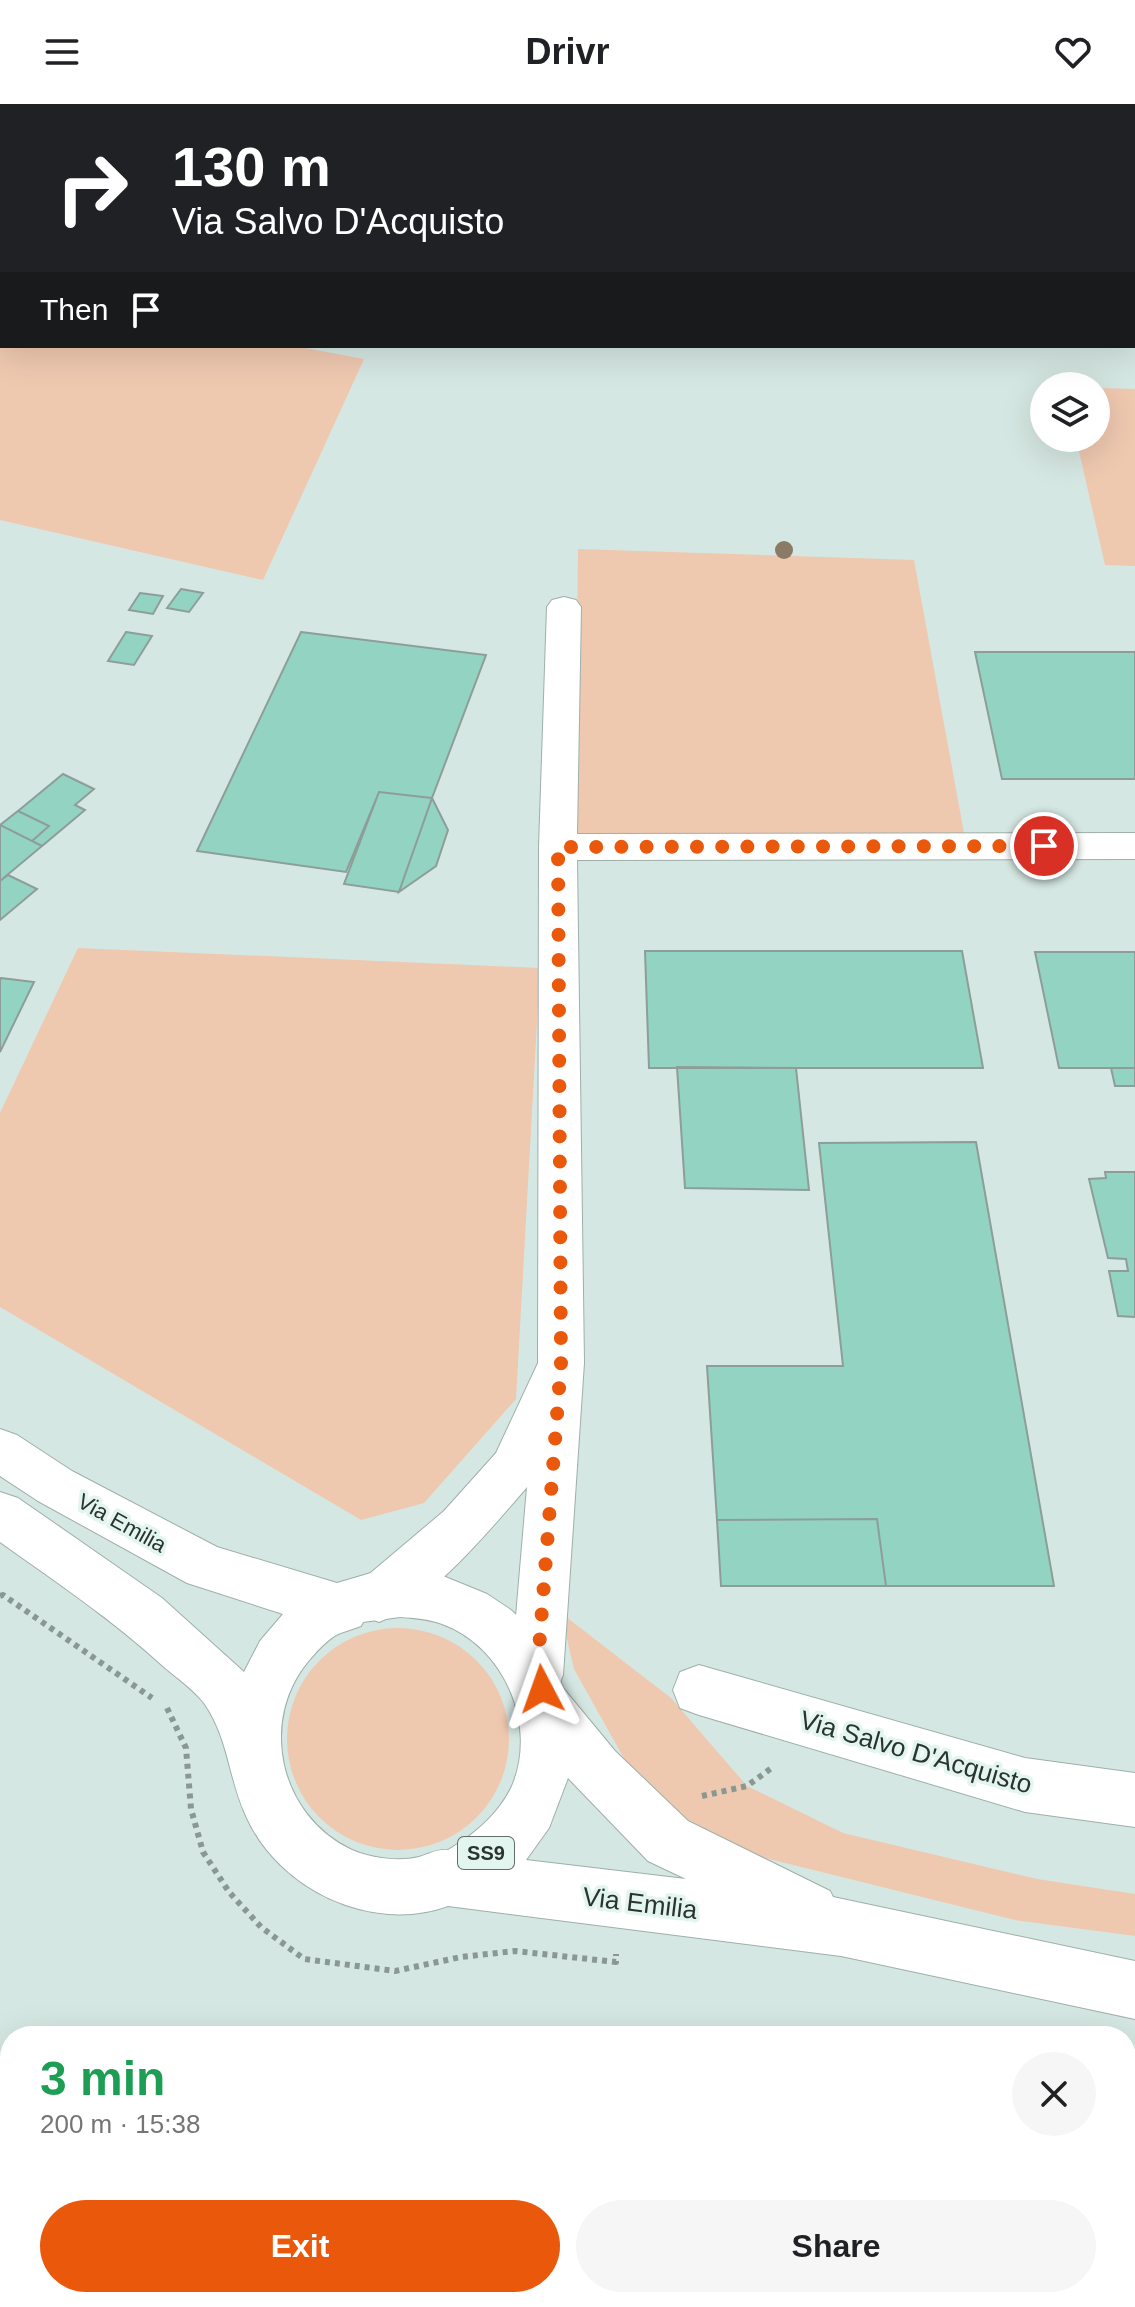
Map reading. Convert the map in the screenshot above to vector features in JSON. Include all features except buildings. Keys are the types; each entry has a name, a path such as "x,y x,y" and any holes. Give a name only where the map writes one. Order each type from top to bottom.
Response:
{"street":[{"path":"541,1691 561,1363 558,847 564,607"},
{"path":"558,847 1135,846"},
{"path":"361,1604 462,1527 513,1468 561,1363"},
{"name":"Via Emilia","path":"0,1450 55,1486 205,1567 361,1604"},
{"name":"Via Emilia","path":"0,1514 144,1615 222,1684 251,1736"},
{"name":"Via Emilia","path":"541,1691 549,1737 534,1794 520,1817 493,1847 463,1867 419,1882 378,1884 340,1875 309,1860 290,1844 267,1813 254,1777 251,1736 263,1691 285,1654 314,1627 361,1604 419,1595 473,1610 496,1624 516,1642 541,1691 596,1770 668,1841 841,1927"},
{"name":"Via Salvo D'Acquisto","path":"699,1690 1025,1785 1135,1800"},
{"name":"Via Emilia","path":"439,1877 841,1927 1135,1990"}],"shaded area":[{"path":"0,348 306,348 364,359 263,580 0,520"},
{"path":"1110,388 1135,389 1135,566 1105,565 1079,452 1110,452"},
{"path":"578,549 914,560 964,833 575,837"},
{"path":"78,948 540,968 516,1399 424,1503 361,1520 0,1307 0,1113"},
{"path":"561,1613 671,1698 747,1786 843,1833 1037,1879 1135,1894 1135,1936 1015,1920 753,1855 645,1796 574,1669"},
{"path":"398,1628 420,1630 440,1637 460,1647 476,1661 490,1677 500,1697 507,1717 507,1761 500,1781 490,1801 476,1817 460,1831 440,1841 420,1848 398,1850 376,1848 356,1841 336,1831 320,1817 306,1801 296,1781 289,1761 287,1739 289,1717 296,1697 306,1677 320,1661 336,1647 356,1637 376,1630"}],"route":[{"path":"542,1689 537,1675 561,1363 558,847 1044,846"}]}
